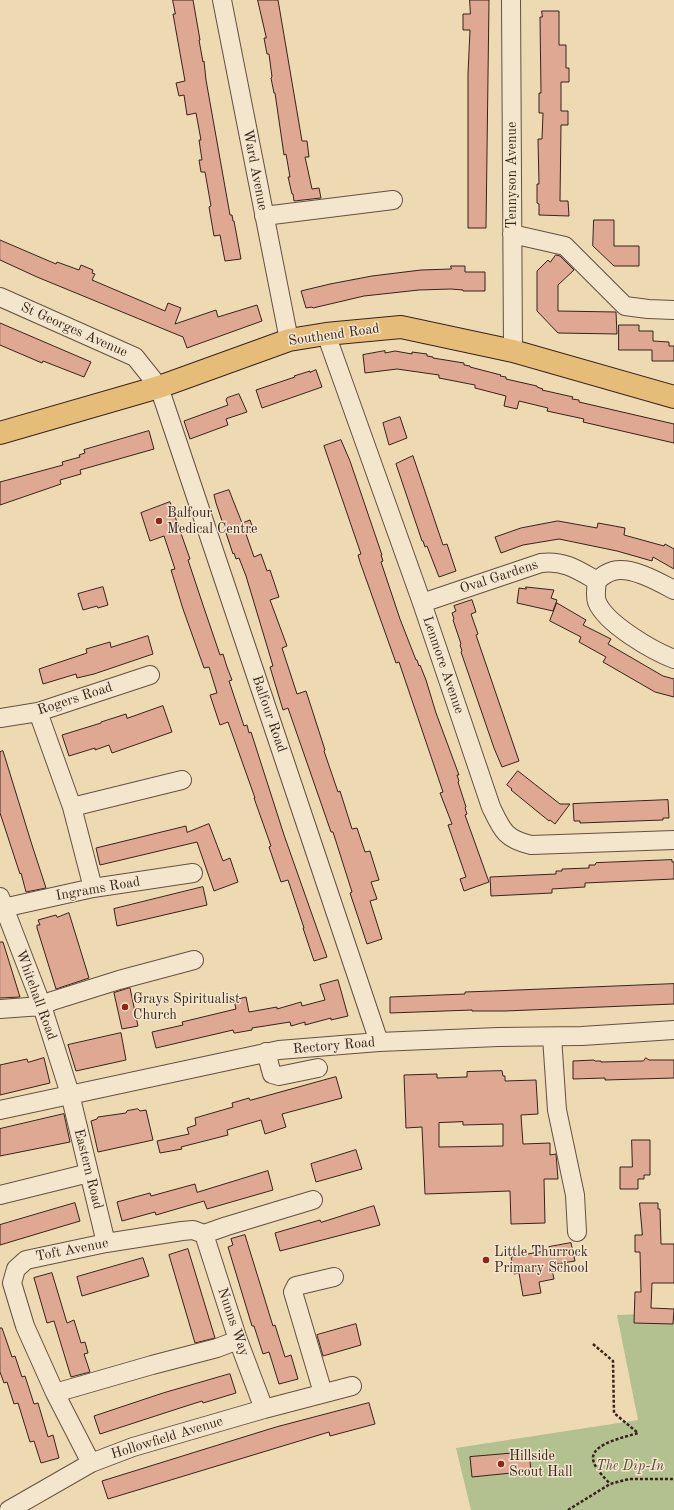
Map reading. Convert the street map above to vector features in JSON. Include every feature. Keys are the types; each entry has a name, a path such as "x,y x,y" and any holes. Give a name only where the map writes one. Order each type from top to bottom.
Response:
{"main road":[{"name":"Southend Road","path":"0,433 159,387 288,340 326,334 401,327 513,351 674,397"}],"street":[{"name":"Ward Avenue","path":"222,0 288,340"},
{"name":"Tennyson Avenue","path":"511,0 513,351"},
{"path":"264,216 393,200"},
{"path":"512,234 565,246 625,306 648,310 674,310"},
{"name":"St Georges Avenue","path":"0,298 135,356 159,387"},
{"name":"Lenmore Avenue","path":"326,334 422,603 491,807 498,822 507,835 519,842 531,846 674,840"},
{"name":"Balfour Road","path":"159,387 379,1042"},
{"name":"Oval Gardens","path":"422,603 541,563 562,563 597,581"},
{"path":"674,590 653,579 632,572 614,570 604,574 597,581 596,600 604,614 644,645 674,658"},
{"name":"Rogers Road","path":"0,718 38,712 150,675"},
{"path":"38,712 72,807 93,888"},
{"path":"72,807 182,780"},
{"name":"Ingrams Road","path":"2,903 193,873"},
{"name":"Whitehall Road","path":"2,903 42,1006 70,1094"},
{"path":"0,1010 42,1006 52,1001 119,980 194,960"},
{"name":"Rectory Road","path":"0,1110 266,1052 379,1042 498,1037 552,1037 674,1030"},
{"path":"552,1037 557,1110 575,1195 577,1232"},
{"path":"266,1052 272,1074 275,1075 279,1076 318,1068"},
{"name":"Eastern Road","path":"70,1094 106,1243"},
{"path":"0,1195 89,1174"},
{"name":"Toft Avenue","path":"91,1463 55,1393 25,1326 12,1283 16,1269 26,1260 106,1243 182,1231 193,1230 204,1234 313,1200"},
{"name":"Nunns Way","path":"204,1234 238,1340 264,1409"},
{"path":"334,1276 296,1286 292,1292 336,1390"},
{"path":"55,1393 217,1348 238,1340"},
{"path":"329,1371 336,1390"},
{"name":"Hollowfield Avenue","path":"9,1510 91,1463 133,1447 336,1390"}],"path":[{"path":"593,1344 613,1361 614,1413 638,1434 601,1446 595,1452 593,1459 610,1484"},
{"path":"568,1510 610,1484 629,1479 674,1479"}],"green space":[{"name":"The Dip-In","path":"674,1313 674,1510 471,1510 456,1448 638,1420 617,1315"}],"building":[{"path":"173,0 193,0 230,215 232,215 234,221 241,259 225,261 220,235 214,236 209,207 211,206 205,172 201,172 199,160 202,160 199,140 201,140 196,113 187,115 184,95 179,96 176,83 185,81 173,14 175,14"},
{"path":"258,0 278,0 302,141 307,141 309,157 305,157 312,189 319,188 321,198 294,201 288,177 290,177 286,154 284,155 275,93 271,78 269,54 267,54 264,38 266,38"},
{"path":"470,0 489,0 486,228 468,228 468,74 470,30 463,30 463,14 470,14"},
{"path":"542,11 559,11 559,45 566,45 566,68 569,68 569,82 561,82 561,111 568,111 568,125 561,125 560,201 568,201 569,216 539,215 539,204 537,203 537,184 539,184 538,139 542,139 543,113 539,113 539,93 541,93 540,17 542,17"},
{"path":"594,220 614,220 614,246 639,246 639,266 614,266 593,246"},
{"path":"0,240 56,264 57,262 79,270 81,265 93,270 92,273 95,274 92,280 165,311 168,303 181,308 175,324 216,310 218,317 257,305 262,321 187,348 183,337 37,277 0,260"},
{"path":"556,255 560,256 574,270 558,285 558,311 616,312 617,334 558,333 537,311 537,271 548,260 550,262"},
{"path":"451,266 465,266 465,272 485,272 485,291 463,291 451,289 419,290 364,296 313,308 306,308 301,291 372,276 421,270 451,269"},
{"path":"0,323 91,362 84,377 43,361 42,363 0,345"},
{"path":"619,325 639,325 639,331 653,331 653,341 669,342 669,346 674,346 674,361 652,361 652,350 619,350"},
{"path":"385,351 385,353 395,351 412,354 412,352 427,354 427,356 433,358 464,363 464,365 470,367 501,375 500,376 506,377 506,379 537,386 543,389 542,390 573,397 572,399 579,400 579,402 674,424 674,443 583,422 584,419 547,411 548,408 519,401 517,409 504,406 506,396 475,388 475,385 439,378 439,375 397,369 365,373 363,355"},
{"path":"316,370 322,387 262,408 256,390 295,377 294,376"},
{"path":"239,394 247,412 226,419 228,425 190,439 184,421 228,405 226,400 227,398"},
{"path":"400,417 407,438 389,445 383,423"},
{"path":"149,431 154,449 80,470 81,474 60,480 61,484 0,505 0,482 63,465 62,462 80,457 79,455 85,453 84,450"},
{"path":"341,440 350,461 382,555 383,561 381,562 400,619 416,660 419,666 420,665 426,680 436,713 459,775 457,775 458,782 466,807 467,814 465,815 489,882 464,891 460,879 466,877 448,825 452,824 440,793 443,792 399,662 396,663 360,562 358,555 361,554 324,446"},
{"path":"413,456 443,545 447,544 456,571 439,577 427,546 425,547 422,541 396,464"},
{"path":"229,490 242,523 250,520 254,531 246,534 254,557 261,554 267,571 270,570 279,597 270,600 287,646 282,648 297,694 306,691 325,750 324,751 338,792 340,791 352,829 357,828 365,852 370,851 379,880 371,882 377,899 370,901 382,939 367,944 350,893 352,892 333,832 331,832 288,708 283,710 270,667 273,666 246,576 239,558 236,559 234,553 233,554 216,503 214,495"},
{"path":"170,502 190,559 188,560 220,655 223,654 232,680 229,681 244,726 247,725 249,733 251,732 284,835 327,957 314,961 288,880 281,882 269,847 271,846 228,722 220,725 210,695 217,693 209,667 204,668 183,609 171,570 175,569 164,536 150,541 141,513"},
{"path":"558,521 597,528 598,523 625,528 624,535 664,546 665,544 674,549 674,569 653,557 652,561 617,551 559,539 523,545 501,553 495,537 521,528"},
{"path":"103,587 108,605 83,610 78,594"},
{"path":"526,587 554,590 551,598 557,600 553,611 517,603 519,588 526,589"},
{"path":"472,600 476,612 471,614 478,634 476,635 519,761 502,767 461,652 461,644 453,620 452,613 456,611 454,606"},
{"path":"557,603 586,620 583,625 611,639 608,644 663,676 674,679 674,697 655,692 603,662 606,657 579,642 581,637 550,621"},
{"path":"148,636 153,654 94,674 77,678 76,674 43,684 39,669 87,653 86,649 110,642 111,647"},
{"path":"163,706 172,732 112,753 109,745 69,756 62,735 126,714 127,718"},
{"path":"3,751 46,888 26,892 0,813 0,752"},
{"path":"518,771 560,804 570,804 555,824 550,820 549,821 507,785"},
{"path":"668,800 669,818 663,818 663,820 580,823 580,821 574,821 573,804"},
{"path":"209,824 223,861 230,858 238,882 214,891 197,842 100,865 96,848 186,826 187,832"},
{"path":"672,860 672,862 674,862 674,879 585,883 585,887 552,889 552,893 491,896 490,877 556,874 556,871 562,871 562,869 589,868 589,865 595,865 596,863"},
{"path":"203,887 207,905 117,926 114,909"},
{"path":"69,913 89,978 56,989 37,925 40,925 38,920 56,915 57,917"},
{"path":"0,942 3,942 20,997 0,998"},
{"path":"338,980 348,1016 331,1020 331,1018 305,1025 305,1022 291,1026 290,1022 252,1028 252,1030 235,1033 233,1030 156,1048 152,1032 183,1025 182,1022 236,1009 234,1000 246,997 249,1012 277,1007 277,1009 301,1002 302,1006 325,1000 320,985"},
{"path":"674,984 674,1004 505,1011 472,1010 390,1013 390,997 465,994 465,992"},
{"name":"Grays Spiritualist Church","path":"130,988 138,1026 122,1029 114,993"},
{"path":"121,1033 126,1060 76,1071 68,1045"},
{"path":"44,1058 50,1083 0,1095 0,1065 27,1059 28,1062"},
{"path":"646,1058 649,1060 674,1060 674,1078 605,1080 605,1078 573,1079 573,1061 643,1061"},
{"path":"502,1071 503,1076 505,1076 505,1081 536,1080 538,1114 521,1115 523,1144 550,1143 550,1155 556,1154 558,1179 544,1179 545,1223 511,1224 510,1191 425,1194 422,1127 406,1128 404,1075 437,1074 437,1078 467,1077 467,1072","holes":["463,1122 463,1125 503,1124 503,1146 439,1147 439,1123"]},
{"path":"336,1077 342,1098 282,1114 286,1127 265,1134 261,1120 227,1130 228,1135 181,1147 182,1149 160,1153 157,1141 189,1134 187,1128 196,1125 195,1118 233,1107 232,1103 249,1098 250,1100"},
{"path":"138,1109 140,1111 146,1110 153,1140 98,1152 91,1121 97,1119 98,1117 126,1113 127,1111"},
{"path":"64,1114 70,1142 0,1156 0,1129"},
{"path":"632,1140 650,1140 650,1175 644,1175 644,1179 638,1179 638,1189 620,1189 620,1167 632,1167"},
{"path":"356,1150 362,1169 316,1182 311,1164"},
{"path":"268,1171 273,1190 207,1209 204,1201 156,1215 155,1212 122,1221 117,1202 150,1193 151,1196 195,1184 197,1192"},
{"path":"75,1203 80,1221 0,1245 0,1225"},
{"path":"640,1203 658,1203 658,1209 660,1209 661,1244 674,1244 674,1283 652,1283 651,1308 674,1309 673,1324 634,1323 635,1292 641,1292 640,1252 635,1252 635,1235 642,1235"},
{"path":"374,1206 380,1225 280,1251 275,1233 320,1220 321,1222"},
{"path":"245,1235 273,1326 275,1325 285,1357 291,1355 298,1379 279,1384 269,1352 263,1354 254,1326 252,1326 228,1247 233,1245 231,1239"},
{"path":"571,1243 575,1261 551,1265 554,1279 539,1282 541,1293 523,1296 519,1273 514,1274 511,1257 550,1250 549,1247"},
{"path":"188,1249 215,1338 195,1343 169,1255"},
{"path":"143,1258 149,1276 82,1296 77,1277"},
{"path":"52,1273 67,1323 74,1320 81,1343 85,1342 88,1353 84,1354 90,1372 71,1377 54,1321 47,1323 34,1278"},
{"path":"356,1324 361,1345 323,1356 317,1335"},
{"path":"0,1328 2,1328 12,1357 15,1356 22,1377 25,1376 34,1404 38,1403 48,1437 53,1435 59,1458 41,1463 34,1441 30,1442 18,1403 14,1404 7,1382 4,1383 0,1372"},
{"path":"230,1374 236,1393 203,1403 202,1401 100,1434 94,1416 163,1393"},
{"path":"369,1403 375,1424 330,1436 329,1432 108,1499 102,1481 276,1427"},
{"name":"Hillside Scout Hall","path":"529,1452 531,1471 472,1477 470,1457"}],"place":[{"name":"Balfour Medical Centre","path":"159,521"},
{"name":"Grays Spiritualist Church","path":"125,1007"},
{"name":"Little Thurrock Primary School","path":"486,1260"},
{"name":"Hillside Scout Hall","path":"501,1464"}]}
